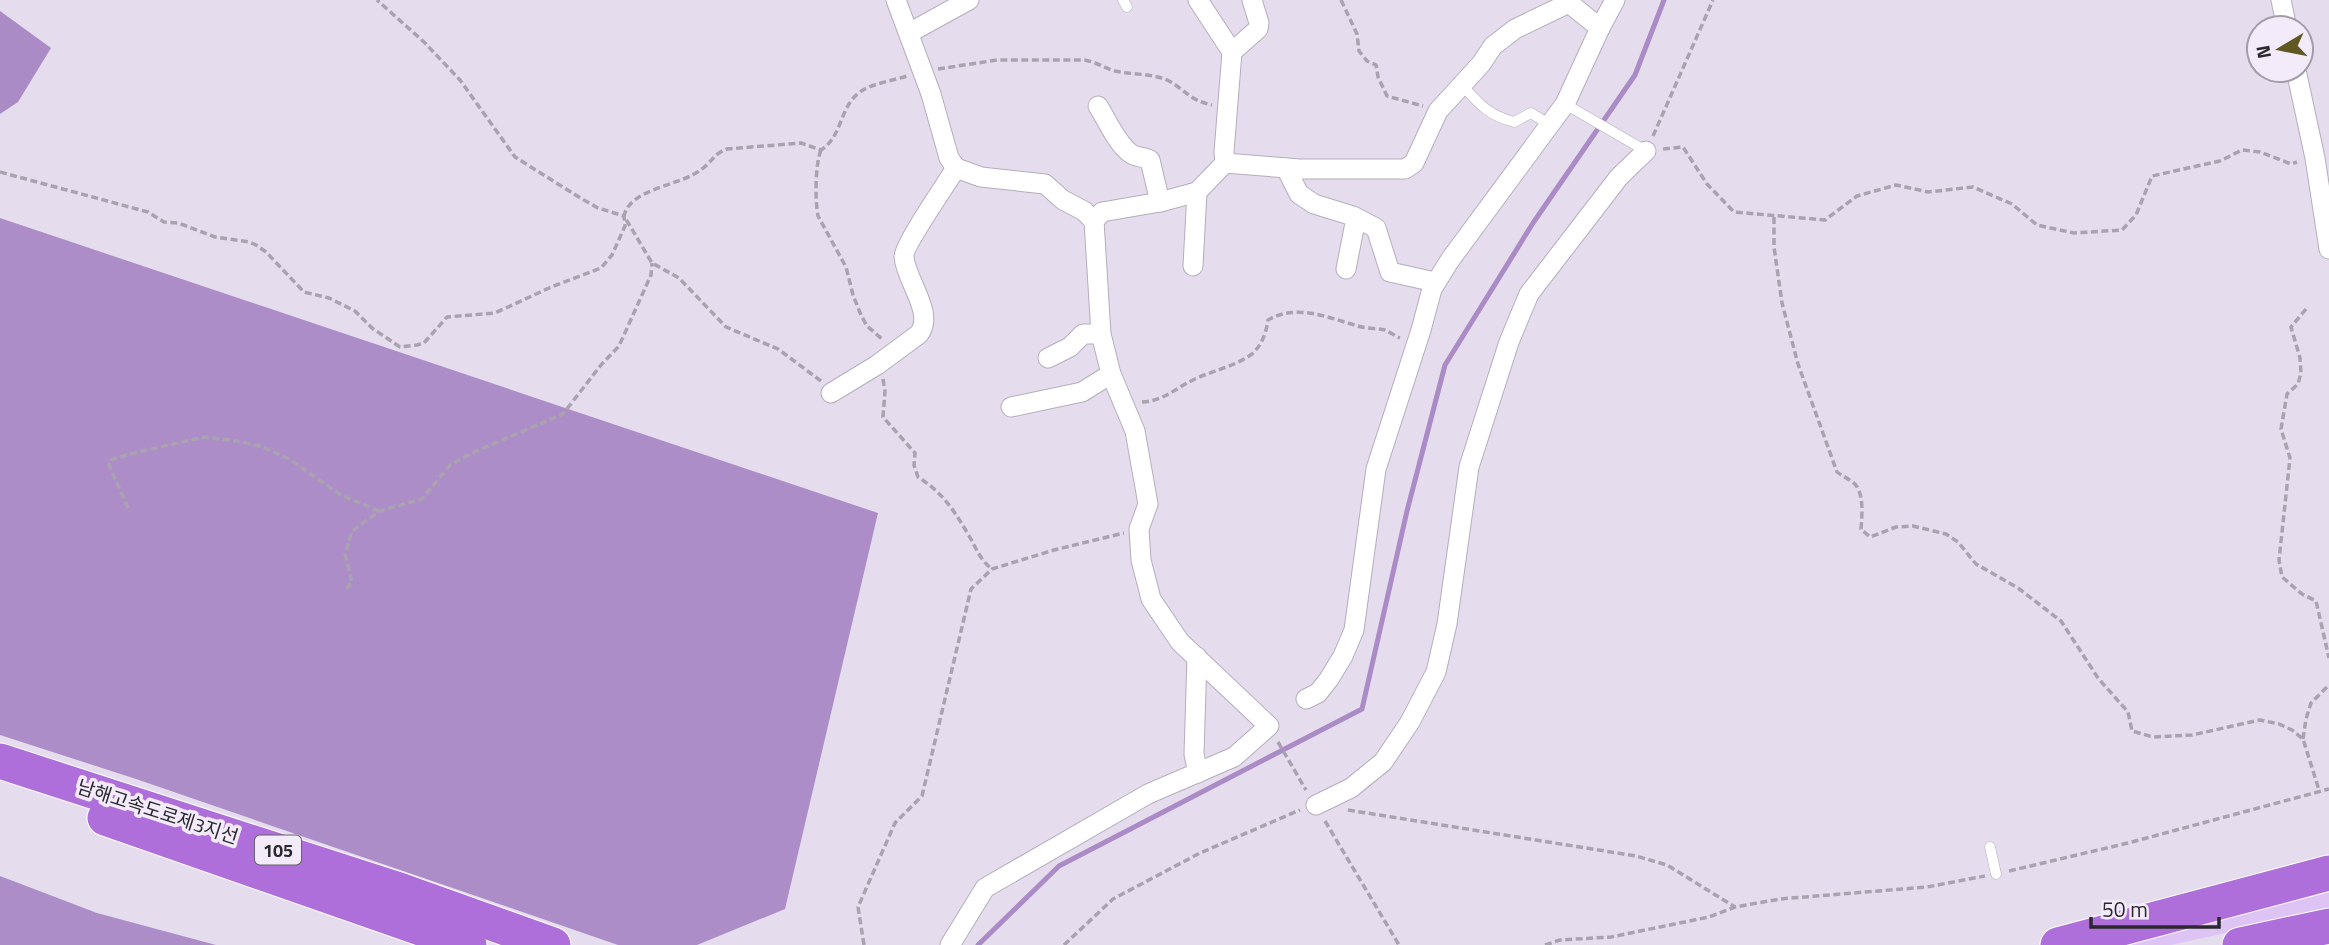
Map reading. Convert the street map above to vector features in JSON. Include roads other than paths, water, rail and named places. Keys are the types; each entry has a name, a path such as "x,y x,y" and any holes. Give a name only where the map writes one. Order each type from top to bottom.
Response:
{"highway":[{"name":"남해고속도로제3지선","path":"0,761 402,891 554,945"},
{"name":"남해고속도로제3지선","path":"0,781 469,945"},
{"path":"2058,945 2329,873"},
{"path":"2240,945 2329,926"}],"street":[{"path":"896,0 949,158 956,168 981,177 1045,184 1094,221 1101,334 1111,374 1135,431 1148,504 1139,528 1140,560 1151,599 1180,642 1269,726 1234,757 1148,794 985,888 963,928 950,945"},
{"path":"909,33 969,0"},
{"path":"1094,221 1102,212 1160,202 1197,192 1225,163 1232,52 1198,0"},
{"path":"1232,52 1258,29 1259,23 1252,0"},
{"path":"1306,699 1318,693 1329,679 1354,630 1376,469 1435,282 1565,104 1615,0"},
{"path":"1225,163 1286,168 1405,169 1414,163 1438,111 1481,64 1493,46 1515,29 1570,2 1601,28"},
{"path":"2299,84 2315,158 2329,249"},
{"path":"1098,106 1126,150 1134,156 1143,156 1150,160 1160,202"},
{"path":"1313,800 1350,788 1383,762 1409,722 1436,672 1447,624 1469,467 1509,342 1529,294 1619,177 1646,151"},
{"path":"831,393 884,360 924,328 925,313 914,289 904,254 910,240 956,168"},
{"path":"1286,168 1299,194 1314,204 1356,218 1376,228 1390,272 1435,282"},
{"path":"1193,266 1197,192"},
{"path":"1346,269 1356,218"},
{"path":"1048,358 1070,347 1083,334 1101,334"},
{"path":"1011,407 1082,392 1111,374"},
{"path":"1197,657 1194,754 1198,773"}],"lane":[{"path":"1462,85 1477,102 1497,117 1514,122 1531,113 1549,125"},
{"path":"1565,104 1646,151"},
{"path":"1990,847 1996,874"}],"waterway":[{"path":"978,945 1059,866 1362,709 1407,511 1445,365 1533,223 1635,75 1664,0"}]}
